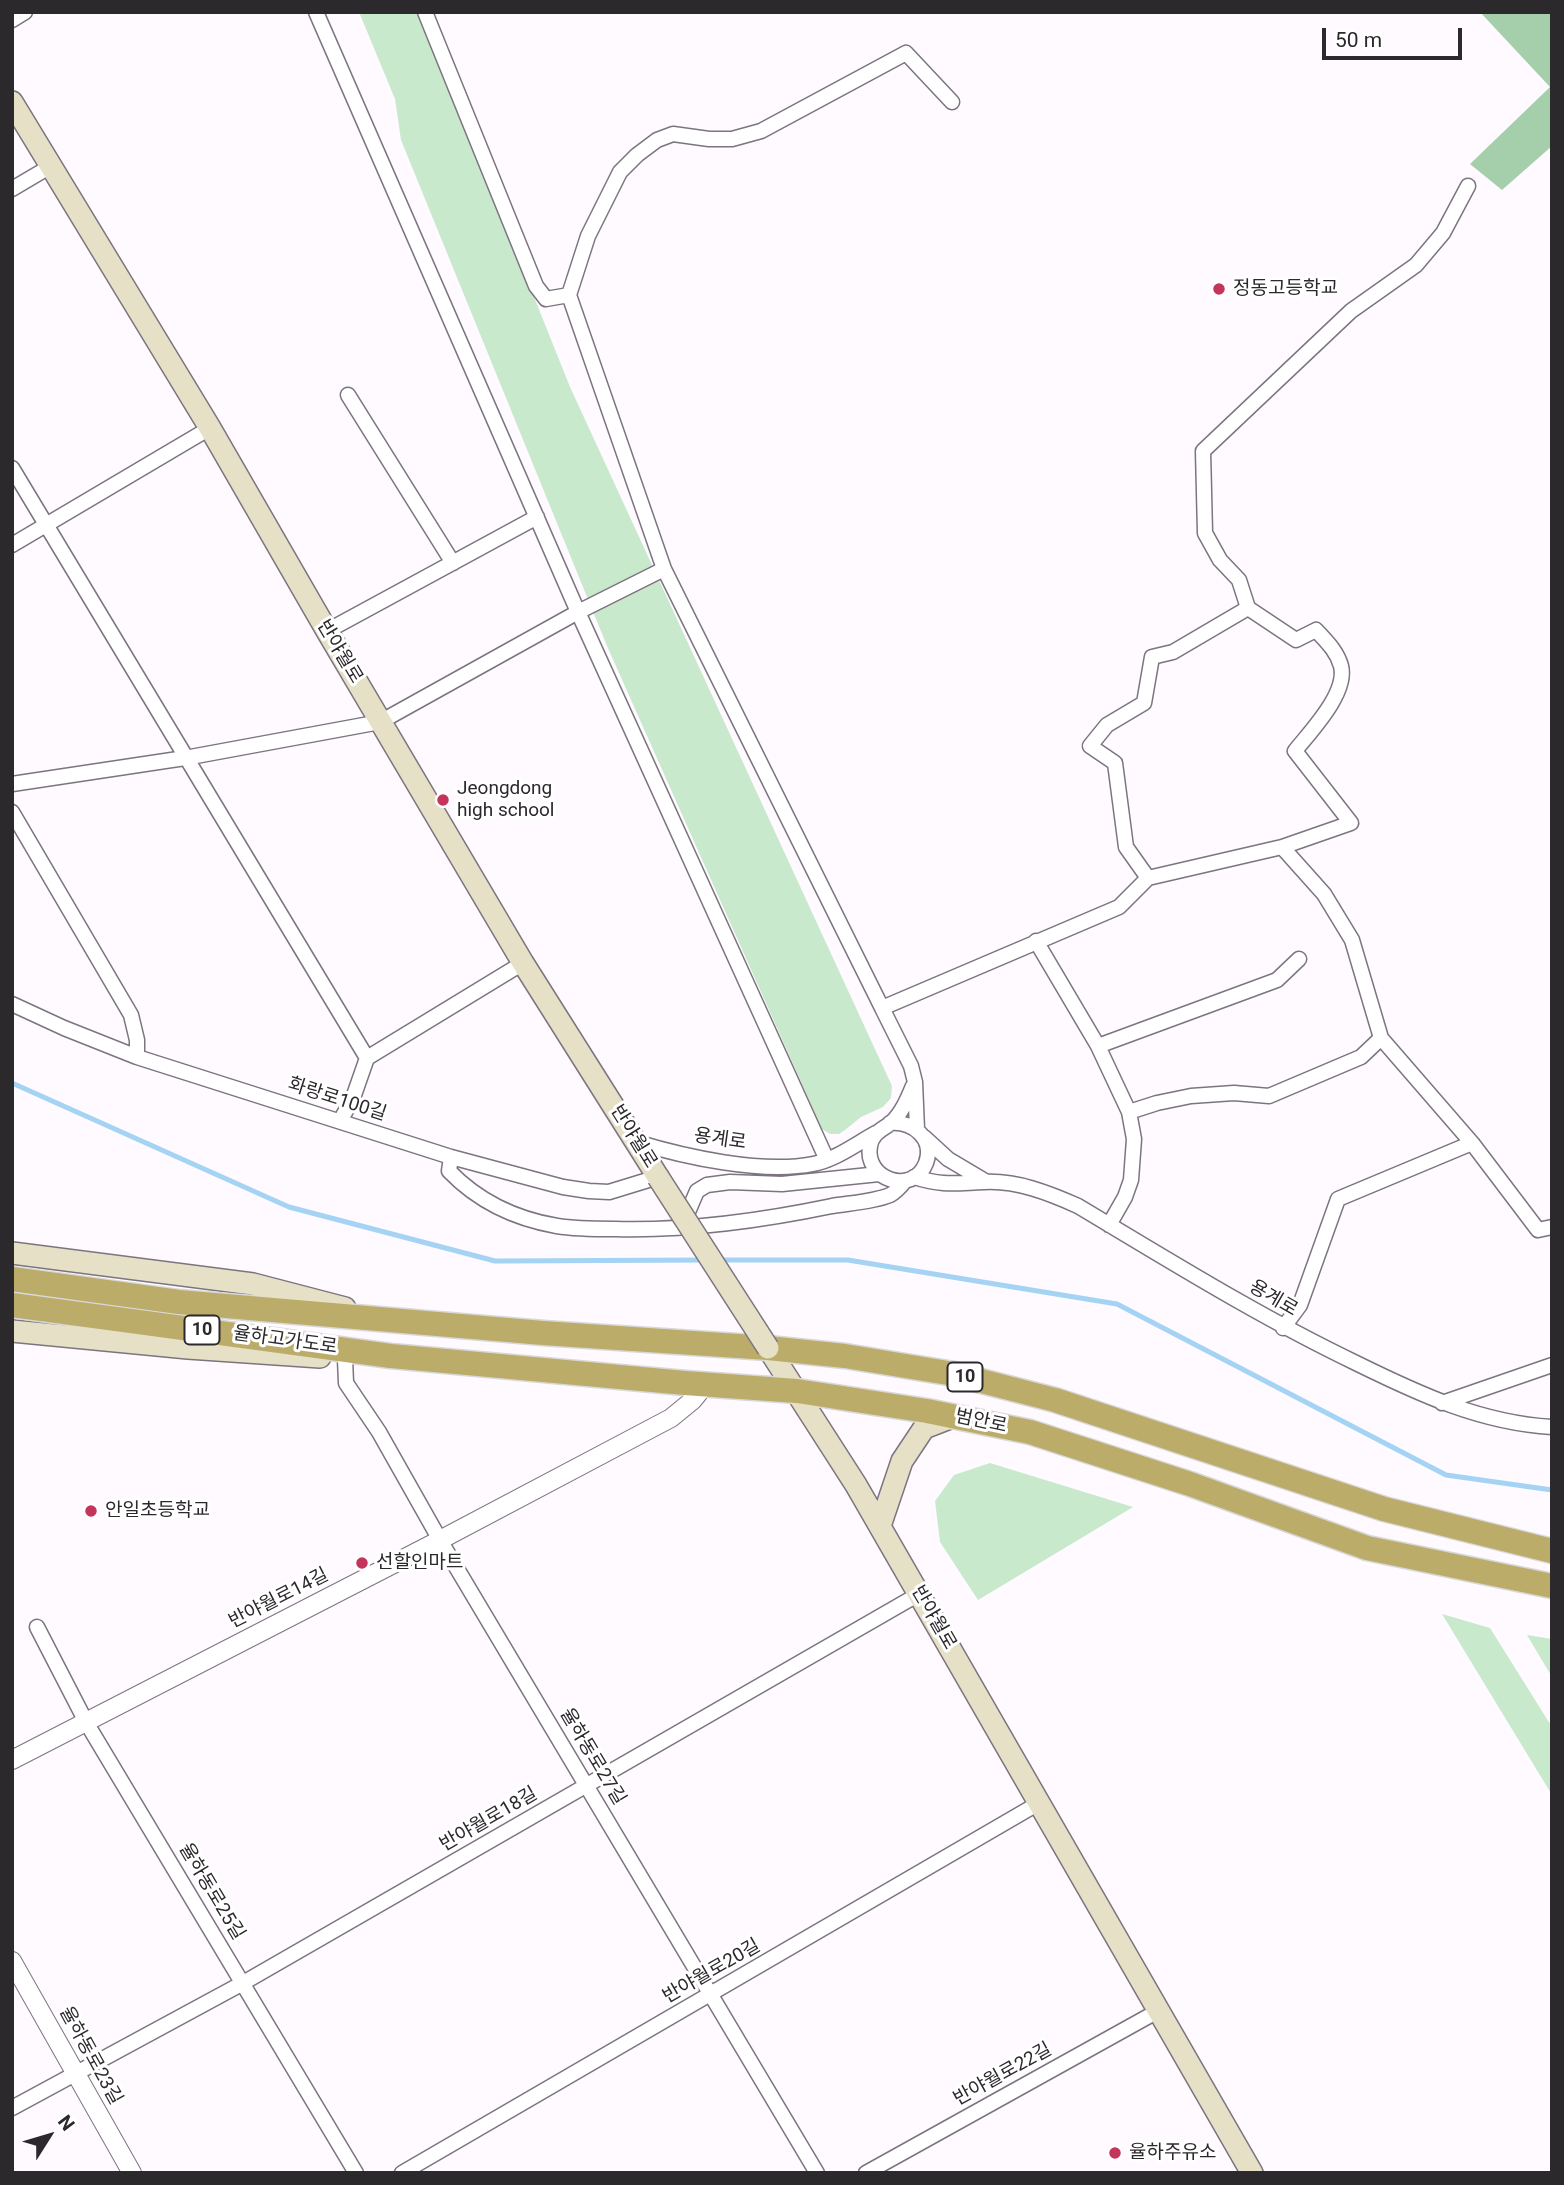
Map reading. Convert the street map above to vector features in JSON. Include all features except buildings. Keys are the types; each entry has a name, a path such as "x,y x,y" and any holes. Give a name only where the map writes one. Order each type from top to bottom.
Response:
{"highway":[{"name":"율하고가도로","path":"12,1279 179,1302 391,1321"},
{"name":"율하고가도로","path":"12,1305 391,1356"},
{"name":"범안로","path":"391,1321 768,1348 845,1356 954,1374 1055,1399 1384,1509 1552,1551"},
{"name":"범안로","path":"391,1356 797,1391 955,1416 1044,1436 1190,1484 1367,1548 1551,1586"}],"main road":[{"name":"반야월로","path":"12,102 210,428 523,964 797,1391 880,1527 1252,2173"},
{"path":"12,1253 253,1284 391,1321"},
{"path":"12,1331 188,1348 345,1359 391,1356"},
{"path":"880,1527 902,1461 924,1428 955,1416"}],"street":[{"path":"12,20 25,12"},
{"path":"316,12 578,612 827,1160"},
{"path":"425,12 536,286 546,299 569,295"},
{"path":"451,1157 449,1171 466,1188 492,1204 525,1219 559,1226 597,1229 730,1225 778,1218 889,1195 926,1163 927,1145 920,1133 911,1066 664,569 569,295 588,236 620,172 657,140 673,134 732,139 761,131 906,53 952,102"},
{"path":"12,189 51,166"},
{"path":"882,1008 1119,907 1148,878 1282,847 1351,823 1295,751 1327,711 1338,689 1342,669 1335,652 1316,630 1296,640 1248,608 1239,580 1220,560 1205,533 1203,450 1351,311 1416,265 1443,233 1468,186"},
{"path":"348,395 453,563"},
{"path":"12,545 210,428"},
{"path":"12,468 367,1058"},
{"path":"327,631 537,517"},
{"path":"12,784 185,758 380,722 578,612 664,569"},
{"path":"1148,878 1126,847 1115,763 1090,746 1107,726 1144,703 1152,657 1173,652 1248,608"},
{"path":"12,812 131,1015 138,1040 137,1057"},
{"path":"1282,847 1324,894 1352,940 1381,1038 1472,1143 1538,1230 1552,1227"},
{"path":"1036,941 1098,1046 1129,1112 1134,1139 1131,1180 1109,1225"},
{"path":"1098,1046 1277,980 1299,959"},
{"path":"340,1121 353,1098 367,1058 523,964"},
{"name":"화랑로100길","path":"12,1004 137,1057 451,1157 589,1191 608,1192 658,1177"},
{"path":"1129,1112 1191,1096 1234,1093 1269,1096 1362,1057 1381,1038"},
{"path":"890,1124 906,1102 915,1082"},
{"path":"910,1179 887,1179 879,1174 870,1159 871,1141 876,1133 899,1122 920,1133"},
{"name":"용계로","path":"636,1142 670,1153 758,1166 787,1167 827,1160 876,1133"},
{"name":"용계로","path":"920,1133 948,1159 985,1181"},
{"path":"1283,1328 1300,1306 1338,1199 1472,1143"},
{"name":"용계로","path":"685,1219 697,1191 708,1185 730,1182 782,1185 879,1174"},
{"name":"용계로","path":"910,1179 939,1184 985,1181 1048,1192 1283,1328 1442,1403 1514,1424 1552,1427"},
{"name":"율하동로27길","path":"345,1359 346,1383 379,1432 440,1540 817,2173"},
{"path":"1442,1403 1552,1365"},
{"name":"반야월로14길","path":"12,1760 671,1418 705,1385"},
{"path":"1517,1542 1552,1541"},
{"name":"반야월로18길","path":"12,2108 243,1983 919,1594"},
{"name":"율하동로25길","path":"37,1628 86,1722 356,2173"},
{"name":"반야월로20길","path":"402,2173 1039,1803"},
{"name":"율하동로23길","path":"12,1961 132,2173"},
{"name":"반야월로22길","path":"866,2173 1158,2011"}],"green space":[{"path":"359,12 420,12 570,387 892,1086 891,1098 883,1107 861,1117 839,1134 830,1134 822,1129 607,646 401,140 395,99"},
{"path":"1480,12 1552,12 1552,146 1502,190 1470,164 1550,87"},
{"path":"990,1463 1133,1507 978,1600 940,1542 935,1501 954,1475"},
{"path":"1442,1614 1490,1628 1552,1727 1552,1795"},
{"path":"1527,1635 1552,1639 1552,1677"}],"waterway":[{"path":"12,1083 289,1207 495,1261 706,1260"},
{"path":"719,1260 848,1260 1117,1304 1446,1475 1552,1490"}],"place":[{"name":"정동고등학교","path":"1219,289"},
{"name":"Jeongdong high school","path":"443,800"},
{"name":"안일초등학교","path":"91,1511"},
{"name":"선할인마트","path":"362,1563"},
{"name":"율하주유소","path":"1115,2153"}]}
